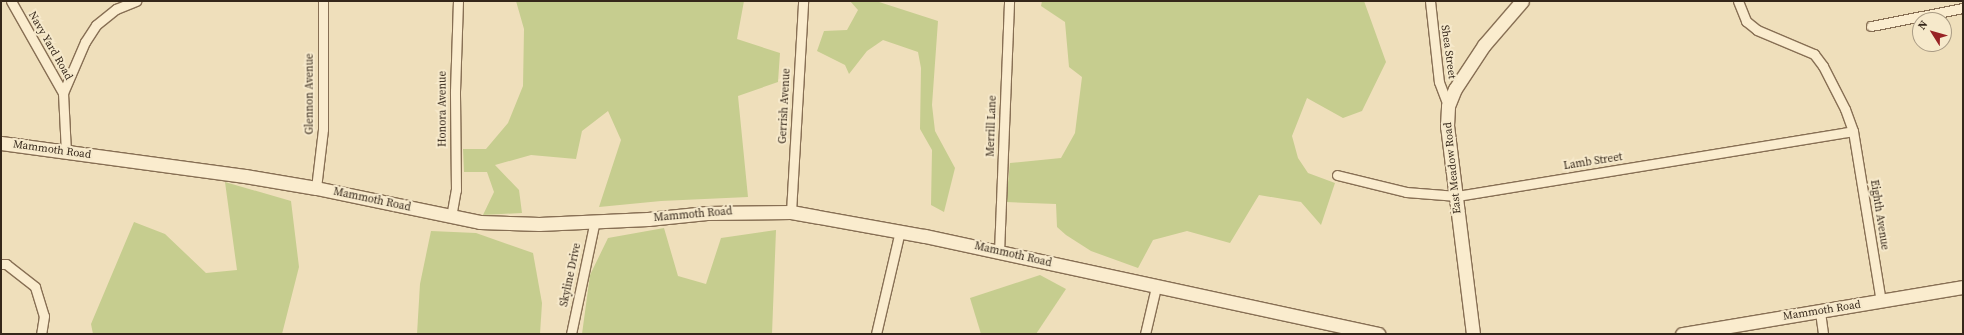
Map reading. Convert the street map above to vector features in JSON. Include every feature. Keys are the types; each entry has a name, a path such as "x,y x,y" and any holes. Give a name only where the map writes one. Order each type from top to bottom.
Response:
{"main road":[{"name":"East Meadow Road","path":"1473,334 1459,231 1457,196 1446,126 1448,106 1455,89 1484,45 1522,1"},
{"name":"Mammoth Road","path":"1,143 316,188 451,217 515,225 707,213 792,212 900,231 1380,334"},
{"name":"Mammoth Road","path":"1682,334 1881,302 1963,287"}],"street":[{"name":"Navy Yard Road","path":"11,1 64,93 66,152"},
{"path":"64,93 85,42 96,25 116,9 136,1"},
{"name":"Glennon Avenue","path":"316,188 323,129 323,1"},
{"name":"Honora Avenue","path":"451,217 456,190 455,91 458,1"},
{"name":"Gerrish Avenue","path":"792,212 803,1"},
{"name":"Merrill Lane","path":"999,252 1009,1"},
{"name":"Shea Street","path":"1430,1 1440,82 1448,106"},
{"name":"Eighth Avenue","path":"1738,1 1750,25 1803,47 1818,58 1845,109 1853,131 1881,302"},
{"path":"1871,26 1963,8"},
{"name":"Lamb Street","path":"1337,175 1406,192 1457,196 1853,131"},
{"name":"Skyline Drive","path":"571,334 595,220"},
{"path":"876,334 900,231"},
{"path":"1,264 6,264 35,287 44,316 41,334"},
{"path":"1145,334 1156,286"},
{"path":"1820,312 1823,334"}],"green space":[{"path":"516,1 744,1 737,39 780,53 778,82 738,96 748,197 661,201 599,207 621,140 608,111 582,131 576,159 531,155 495,165 519,190 522,213 483,215 494,192 487,172 464,172 463,149 486,149 508,123 523,86 524,29"},
{"path":"850,1 876,1 938,21 932,105 935,131 955,168 944,212 931,205 932,150 920,129 921,68 918,52 883,40 867,51 849,74 845,65 817,51 824,31 847,30 858,10"},
{"path":"1042,1 1364,1 1386,62 1362,111 1343,118 1307,98 1292,136 1298,158 1308,173 1335,183 1321,225 1301,202 1259,195 1230,243 1187,231 1153,240 1138,268 1091,251 1066,235 1057,227 1056,204 1006,202 1010,163 1061,158 1075,133 1082,77 1069,67 1065,22 1041,6"},
{"path":"225,182 291,201 299,267 282,334 93,334 91,324 134,222 165,234 206,273 237,270"},
{"path":"664,228 678,276 706,284 721,238 776,230 772,334 582,334 590,275 608,238"},
{"path":"431,231 476,233 533,253 542,303 540,334 417,334 420,284"},
{"path":"1040,275 1066,289 1036,334 981,334 970,298"}]}
